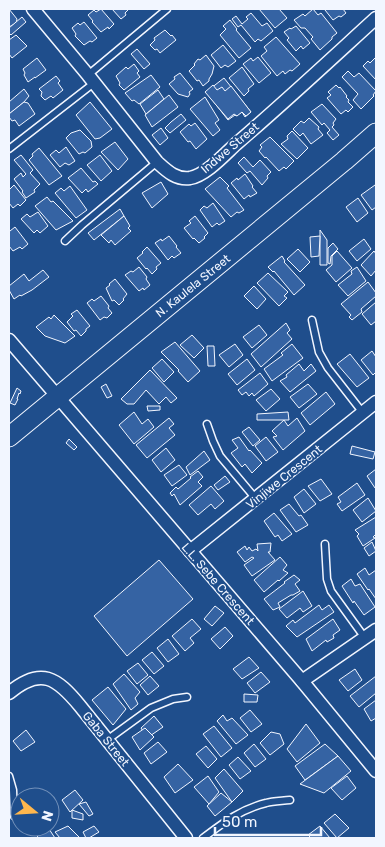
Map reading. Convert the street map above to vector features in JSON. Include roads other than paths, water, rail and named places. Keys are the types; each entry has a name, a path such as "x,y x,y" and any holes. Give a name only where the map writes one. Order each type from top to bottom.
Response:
{"street":[{"name":"Indwe Street","path":"33,9 157,162 178,178 188,178 201,173 256,127 376,18"},
{"name":"N. Kaulela Street","path":"9,437 376,133"},
{"name":"L.L. Sebe Crescent","path":"9,340 302,681 376,771"},
{"name":"Vinjiwe Crescent","path":"190,552 376,402"},
{"path":"302,681 371,634"},
{"name":"Gaba Street","path":"9,693 24,682 43,678 53,680 69,693 186,838"}],"lane":[{"path":"9,149 91,79 167,9"},
{"path":"64,241 157,162"},
{"path":"312,320 319,352 328,368 363,413"},
{"path":"207,424 220,456 256,499"},
{"path":"325,544 325,565 331,591 371,634"},
{"path":"107,740 151,708 173,699 188,697"},
{"path":"203,838 241,811 268,802 290,800"}]}
